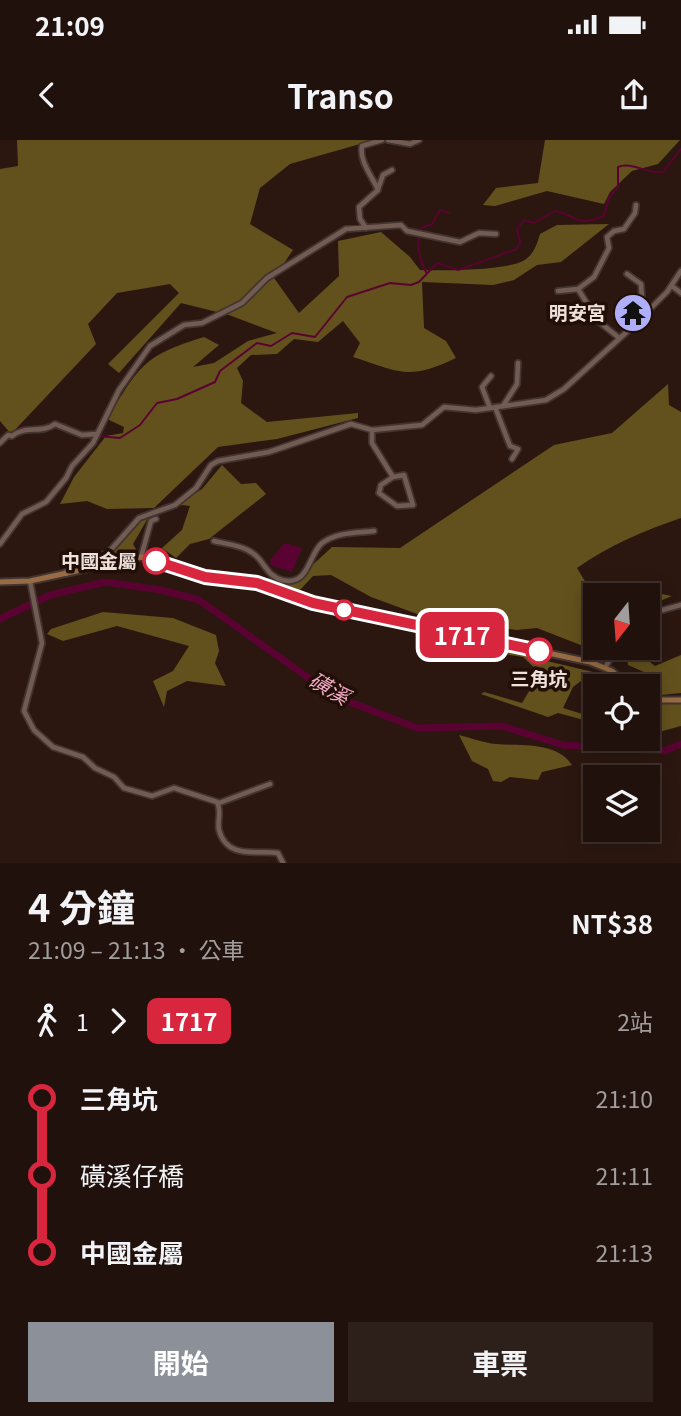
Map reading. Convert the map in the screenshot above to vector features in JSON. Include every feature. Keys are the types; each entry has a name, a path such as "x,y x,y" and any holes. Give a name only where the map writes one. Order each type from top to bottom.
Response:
{"main road":[{"path":"0,582 30,581 66,575 141,557 205,577 257,583 313,603 590,662 613,674"},
{"path":"660,700 681,700"}],"street":[{"path":"378,190 363,160 361,149 362,146 382,140"},
{"path":"388,140 410,144 419,140"},
{"path":"366,228 360,219 359,207 378,190 383,175 391,170"},
{"path":"558,291 578,289 594,277 609,248 607,237 614,231 625,229 636,205"},
{"path":"0,544 22,514 46,502 96,436 119,390 150,345 184,325 202,323 242,303 267,278 346,229 401,225 407,230 465,243 479,233 496,234"},
{"path":"66,575 67,569 107,553 139,518 176,505 196,488 211,465 218,461 269,452 351,424 372,430 422,425 444,407 492,407 546,400 564,389 643,315 672,286 681,271"},
{"path":"628,274 641,284 643,315"},
{"path":"672,286 681,293"},
{"path":"578,289 597,321 618,337"},
{"path":"502,406 517,384 518,363"},
{"path":"491,376 482,387 510,446 518,449 512,459"},
{"path":"0,443 8,435 12,436 22,429 52,426 82,435 96,436"},
{"path":"372,430 372,443 393,477"},
{"path":"404,475 413,505 397,506 379,493 381,485 393,477 404,475"},
{"path":"141,557 151,522 156,519"},
{"path":"214,541 249,551 257,556 273,576 288,581 301,576 316,550 331,538 374,531"},
{"path":"30,581 41,639 24,711 40,735 58,750 83,757 129,790 152,796 174,788 219,803 270,783"},
{"path":"660,611 681,606"},
{"path":"605,668 609,660"},
{"path":"219,803 219,831 231,848 238,852 278,853 283,863"}],"shaded area":[{"path":"17,140 374,140 290,164 260,188 250,224 293,250 274,278 299,313 339,276 338,241 381,232 410,257 420,270 473,269 515,264 527,259 540,234 557,225 609,224 561,262 537,265 514,280 493,285 422,282 424,328 446,341 456,358 440,365 426,370 404,372 353,357 360,343 343,321 318,342 294,339 277,354 251,355 237,368 243,381 241,403 267,422 358,413 358,418 277,439 218,447 154,508 107,509 87,501 60,504 74,477 106,436 123,433 124,427 107,419 127,386 155,357 204,337 219,345 193,367 214,363 248,341 277,333 229,315 181,303 119,373 108,364 179,293 170,284 117,293 88,324 96,344 11,434 0,421 0,169 18,166"},
{"path":"545,140 680,140 658,164 632,171 610,192 604,204 547,191 495,206 483,205 496,188 538,183"},
{"path":"668,384 669,405 681,412 681,518 627,539 577,568 586,583 583,583 583,646 537,628 516,630 420,615 371,597 331,575 313,576 300,590 266,578 294,582 332,547 400,548 554,445 612,433"},
{"path":"222,465 241,484 256,483 266,494 209,539 190,544 176,558 162,548 182,530 190,506 182,505 148,518 133,544 137,551 108,555 136,521 172,508 202,489"},
{"path":"285,543 302,548 292,572 270,565 271,559"},
{"path":"660,594 672,596 660,601"},
{"path":"103,612 173,618 216,635 219,651 215,663 226,686 187,681 167,691 164,707 153,681 173,671 189,646 117,626 63,641 47,634 51,629"},
{"path":"471,643 593,672 583,674 583,680 573,687 563,708 583,714 583,720 558,713 548,717 481,694 484,692 522,703 540,673 523,657 471,649"},
{"path":"681,655 681,693 660,695 660,674 648,674 628,665 627,660 647,660 655,666"},
{"path":"660,704 681,704 681,726 660,732"},
{"path":"459,735 491,743 548,749 557,752 572,765 542,772 538,780 510,777 501,782 493,781 488,769 472,761"}],"waterway":[{"path":"97,436 120,438 140,425 157,403 177,399 215,382 220,371 257,343 271,346 292,333 315,337 347,297 390,283 411,285 419,282 437,263 458,270 517,249 520,243 517,229 524,220 534,223 555,211 582,221 604,216 609,197 618,187 618,167 629,166 663,172 681,149"},
{"path":"426,272 419,250 421,228 432,224 440,210 449,213"},
{"path":"14,433 22,427 34,427"},
{"path":"53,427 71,433"},
{"path":"0,447 8,438"},
{"name":"磺溪","path":"0,619 50,595 105,582 161,590 199,600 334,696 417,728 502,726 563,745 664,751 681,744"}],"bus line":[{"name":"1717","path":"156,561 205,577 257,583 313,603 539,651"}],"place":[{"name":"明安宮","path":"633,313"},
{"name":"中國金屬","path":"156,561"},
{"name":"三角坑","path":"539,651"}]}
